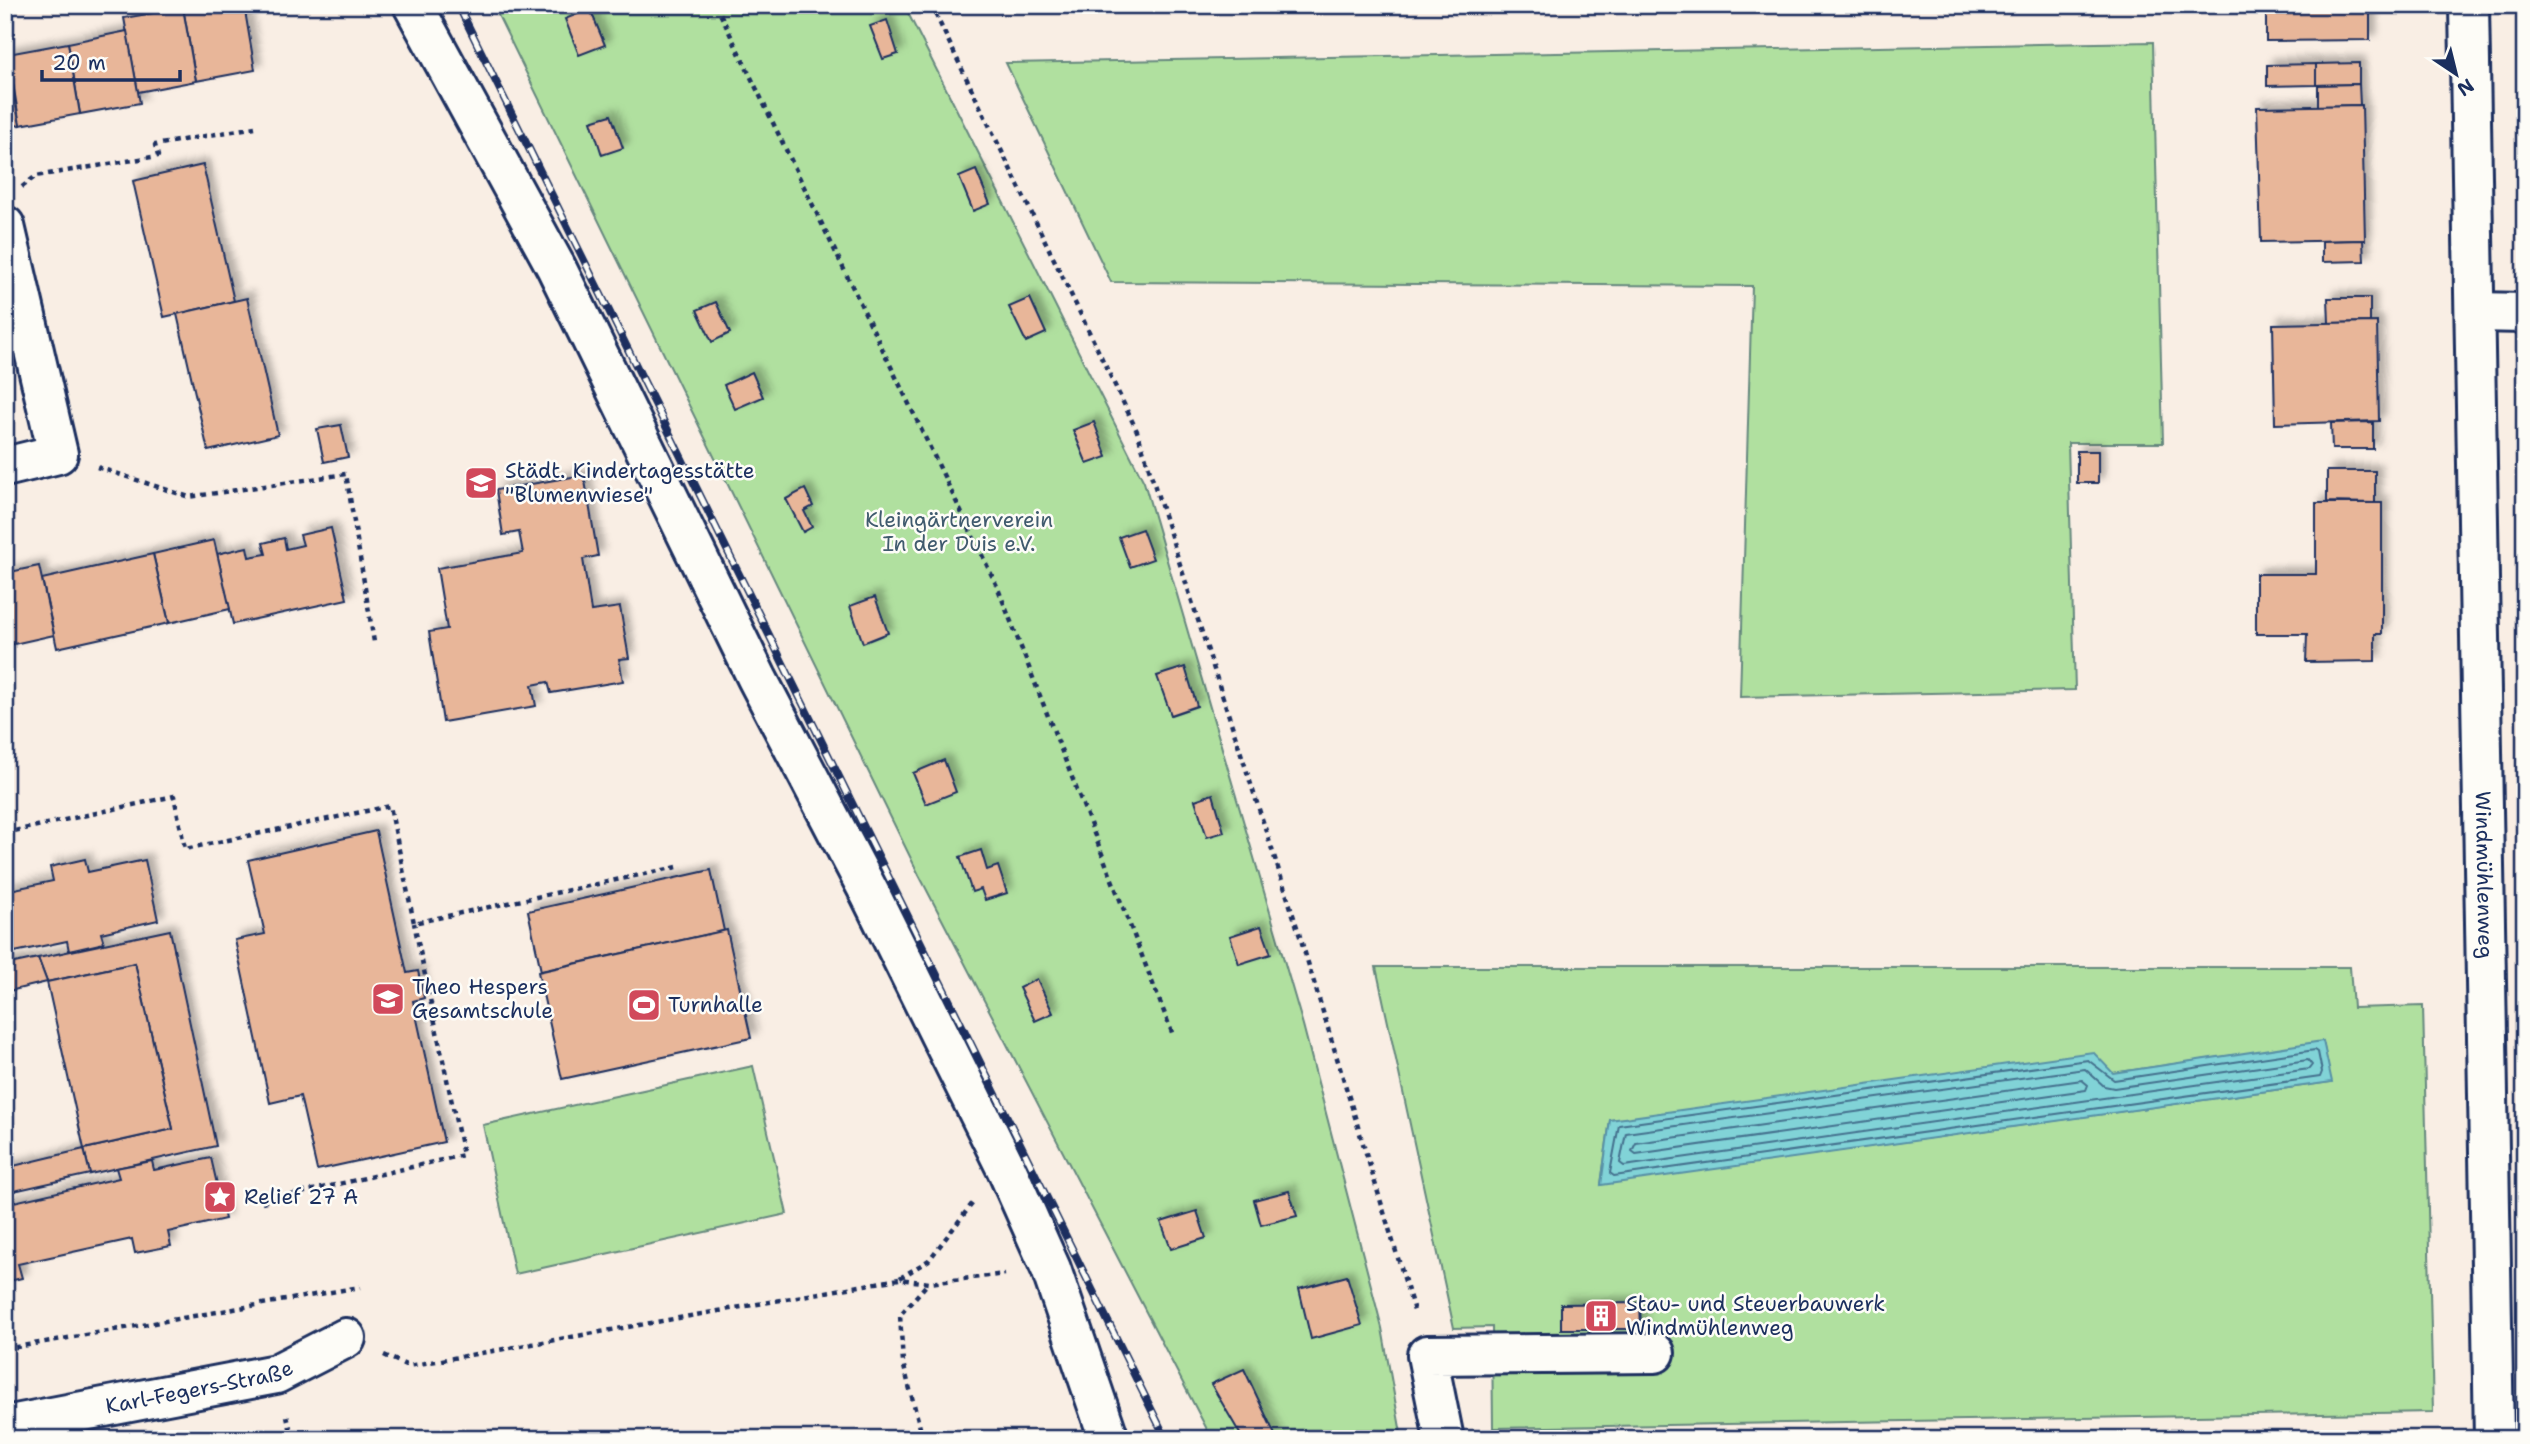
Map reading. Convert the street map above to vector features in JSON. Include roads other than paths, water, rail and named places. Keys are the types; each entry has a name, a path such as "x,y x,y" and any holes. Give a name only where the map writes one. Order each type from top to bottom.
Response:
{"street":[{"path":"413,5 556,267 757,678 870,894 1006,1168 1051,1269 1109,1439"},
{"name":"Windmühlenweg","path":"2469,5 2494,1439"},
{"path":"5,467 58,454 10,209"},
{"path":"2475,312 2525,313"},
{"name":"Karl-Fegers-Straße","path":"5,1426 276,1374 346,1339"},
{"path":"1444,1439 1427,1355 1656,1353"}],"water":[{"path":"2323,1041 2332,1082 1601,1185 1610,1120 2093,1052 2113,1073"}],"railway":[{"path":"458,5 1166,1439"}],"place":[{"name":"Städt. Kindertagesstätte \"Blumenwiese\"","path":"481,483"},
{"name":"Theo Hespers Gesamtschule","path":"388,999"},
{"name":"Turnhalle","path":"644,1005"},
{"name":"Relief 27 A","path":"220,1197"},
{"name":"Stau- und Steuerbauwerk Windmühlenweg","path":"1601,1316"}],"park label":[{"name":"Kleingärtnerverein In der Duis e.V.","path":"959,532"}]}
